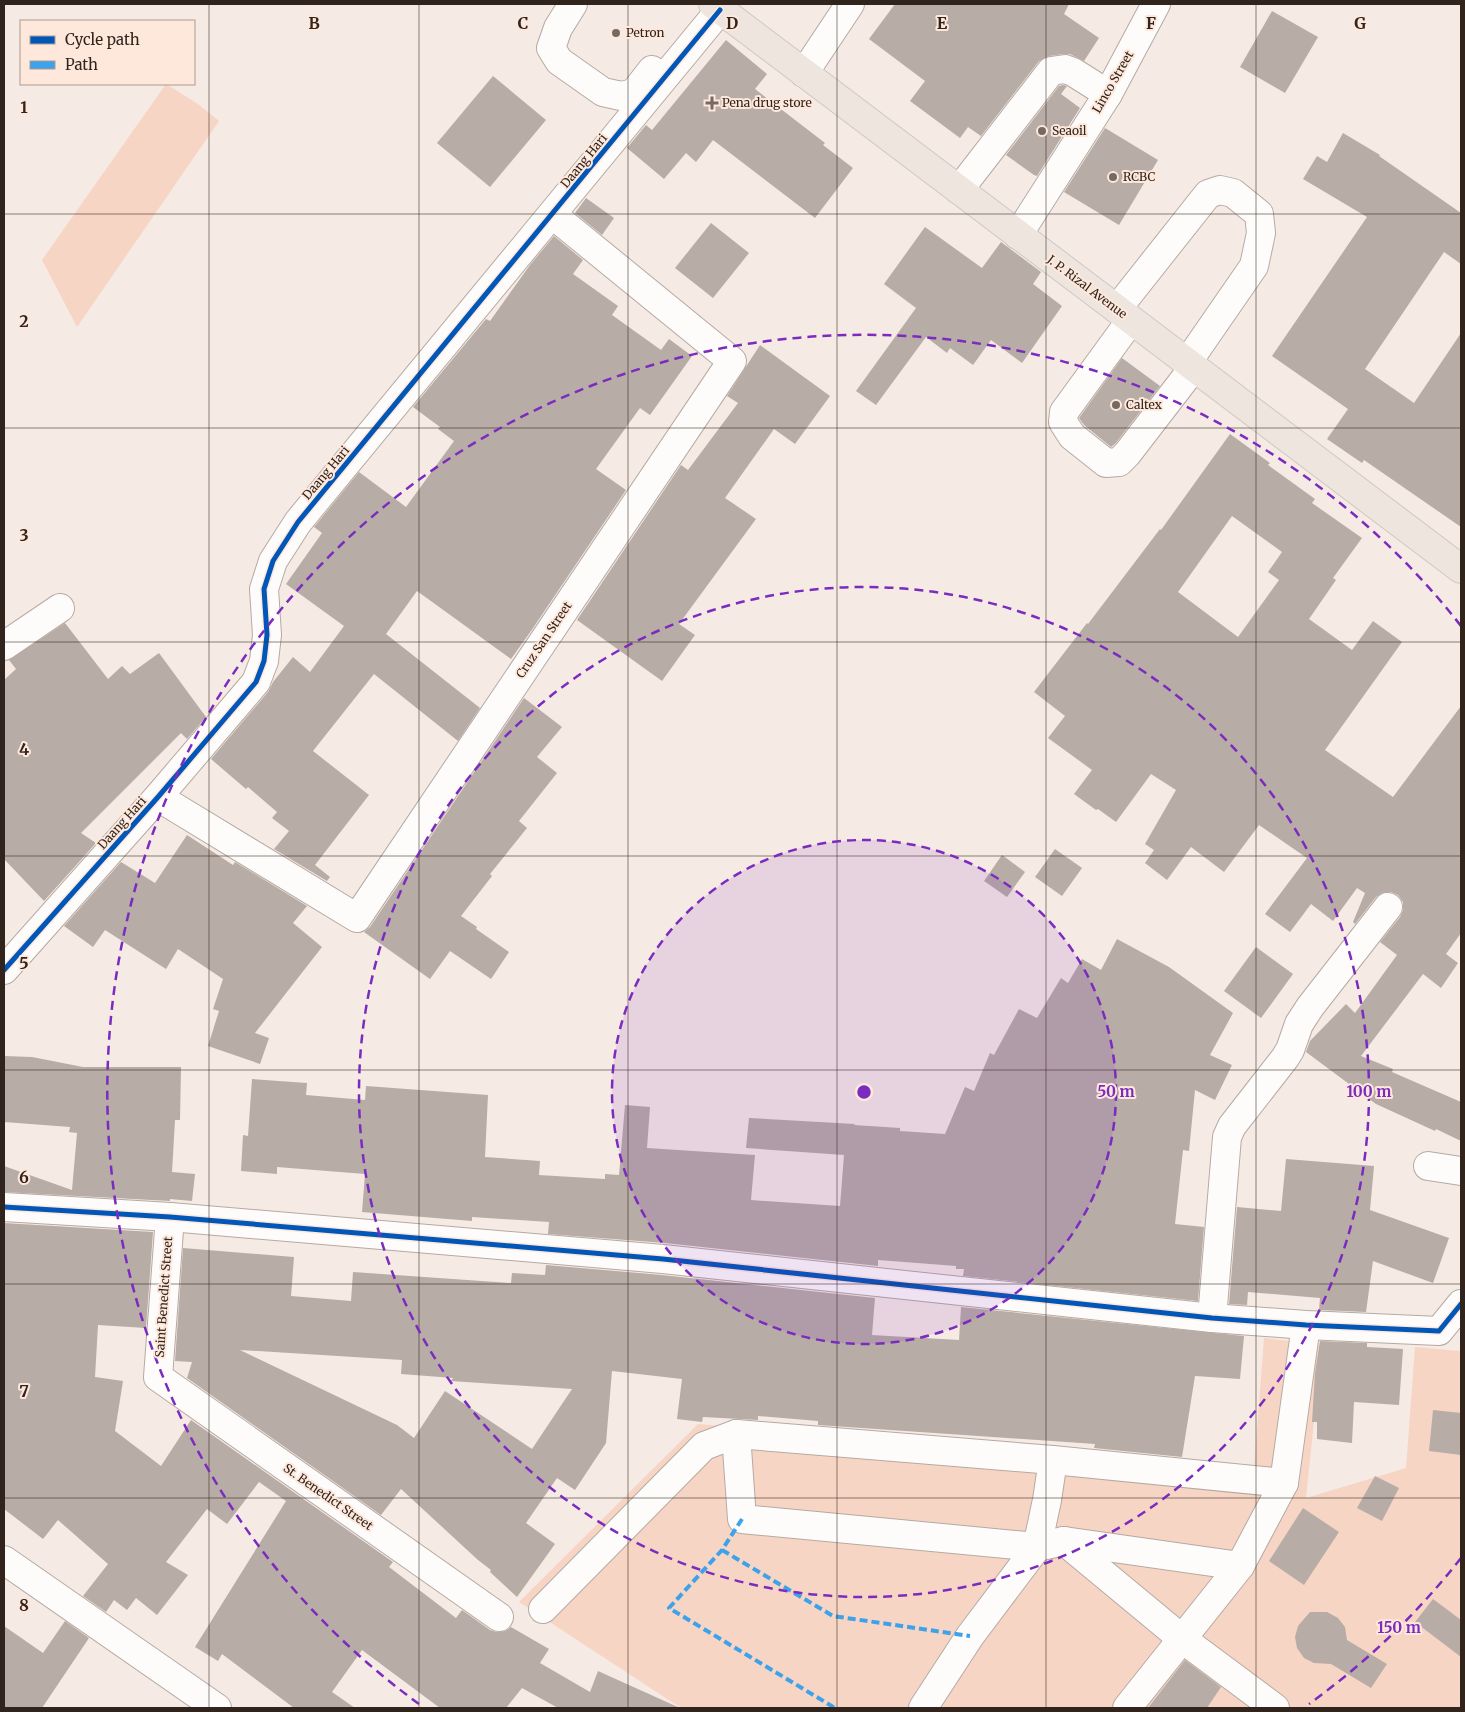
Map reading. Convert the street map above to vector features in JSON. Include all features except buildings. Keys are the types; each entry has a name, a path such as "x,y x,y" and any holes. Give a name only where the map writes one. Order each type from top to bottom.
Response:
{"main road":[{"name":"J. P. Rizal Avenue","path":"713,6 1461,569"}],"street":[{"path":"573,4 558,28 551,48 559,61 602,92 621,96 634,93 713,6"},
{"path":"804,73 850,4"},
{"name":"Linco Street","path":"1018,235 1108,94 1156,4"},
{"name":"Daang Hari","path":"4,970 158,797 256,682 264,661 267,634 264,589 273,562 298,522 553,215 713,6"},
{"path":"959,190 1051,71 1064,68 1108,94"},
{"path":"1220,190 1233,194 1259,214 1261,233 1254,266 1190,365 1127,454 1119,462 1106,463 1072,436 1063,422 1064,412 1124,314 1208,194 1220,190"},
{"name":"Cruz San Street","path":"158,797 357,918 732,361 553,215"},
{"path":"4,646 60,608"},
{"path":"1212,1318 1227,1137 1232,1126 1285,1058 1290,1050 1299,1024 1310,1007 1388,907"},
{"path":"1428,1166 1461,1171"},
{"path":"4,1207 170,1217 663,1259 1212,1318 1306,1325 1439,1331 1460,1307"},
{"name":"Saint Benedict Street","path":"158,1377 170,1217"},
{"path":"1126,1708 1180,1638 1240,1566 1284,1484 1306,1325"},
{"name":"St. Benedict Street","path":"158,1377 499,1617"},
{"path":"543,1609 704,1446 736,1434 1053,1460 1284,1484"},
{"path":"736,1434 742,1519 1037,1547 1064,1541 1240,1566"},
{"path":"923,1708 970,1636 1037,1547 1053,1460"},
{"path":"1064,1541 1180,1638 1269,1707"},
{"path":"4,1560 217,1708"}],"shaded area":[{"path":"165,85 198,104 219,121 77,327 42,260"},
{"path":"1264,1338 1322,1345 1306,1498 1406,1468 1415,1347 1461,1351 1461,1708 681,1708 519,1602 698,1424 1254,1468"}],"marked path":[{"path":"742,1519 722,1550 669,1608 835,1708"},
{"path":"722,1550 833,1616 970,1636"}],"cycle path":[{"path":"4,970 158,797 256,682 264,661 267,635 264,589 273,561 298,522 720,10"},
{"path":"4,1207 170,1217 663,1259 1212,1318 1306,1325 1439,1331 1461,1304"}],"place":[{"name":"Petron","path":"616,33"},
{"name":"Pena drug store","path":"712,103"},
{"name":"Seaoil","path":"1042,131"},
{"name":"RCBC","path":"1113,177"},
{"name":"Caltex","path":"1116,405"}]}
